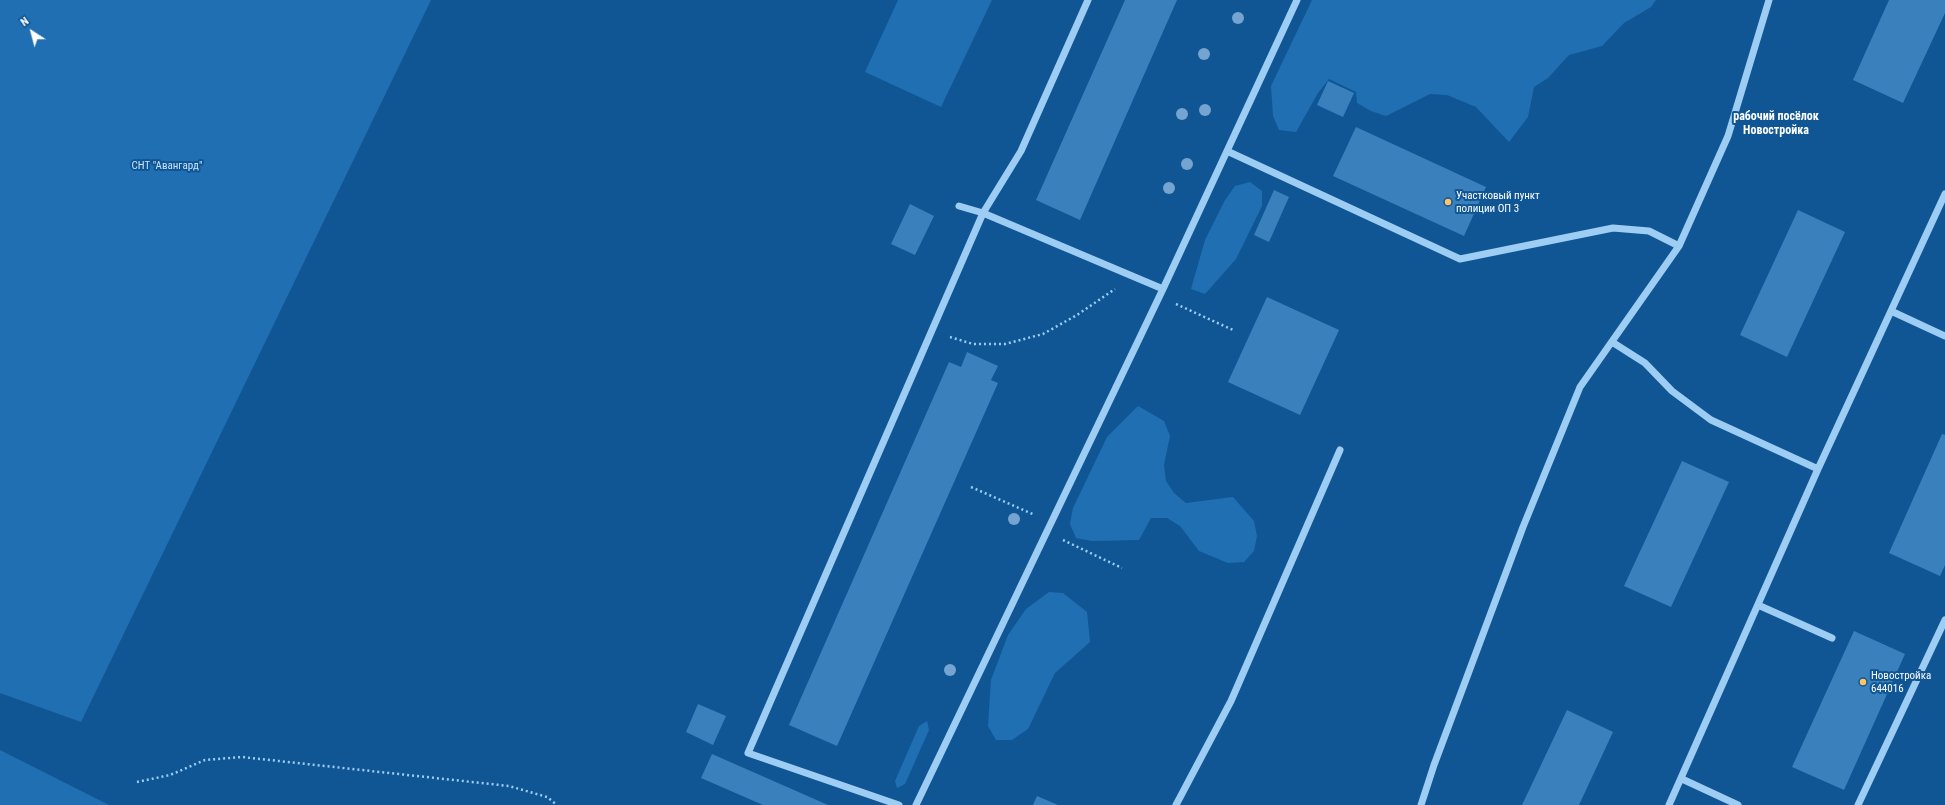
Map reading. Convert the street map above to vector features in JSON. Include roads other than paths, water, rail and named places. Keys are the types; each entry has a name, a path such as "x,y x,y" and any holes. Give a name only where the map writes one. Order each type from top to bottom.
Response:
{"street":[{"path":"899,805 748,753 983,214 1021,151 1088,0"},
{"path":"916,805 1161,293 1297,0"},
{"path":"1421,805 1434,765 1520,534 1580,387 1678,246 1728,136 1769,0"},
{"path":"1227,151 1460,259 1613,228 1649,231 1678,246"},
{"path":"1669,805 1818,469 1945,194"},
{"path":"959,206 983,214 1133,277 1161,293"},
{"path":"1891,311 1945,336"},
{"path":"1612,342 1645,363 1672,392 1711,420 1818,469"},
{"path":"1176,805 1231,701 1340,450"},
{"path":"1758,604 1832,638"},
{"path":"1858,805 1945,620"},
{"path":"1682,778 1738,805"}],"place":[{"name":"Участковый пункт полиции ОП 3","path":"1448,202"},
{"name":"Новостройка 644016","path":"1863,682"}],"district":[{"name":"рабочий посёлок Новостройка","path":"1776,124"}],"park label":[{"name":"СНТ \"Авангард\"","path":"167,166"}]}
